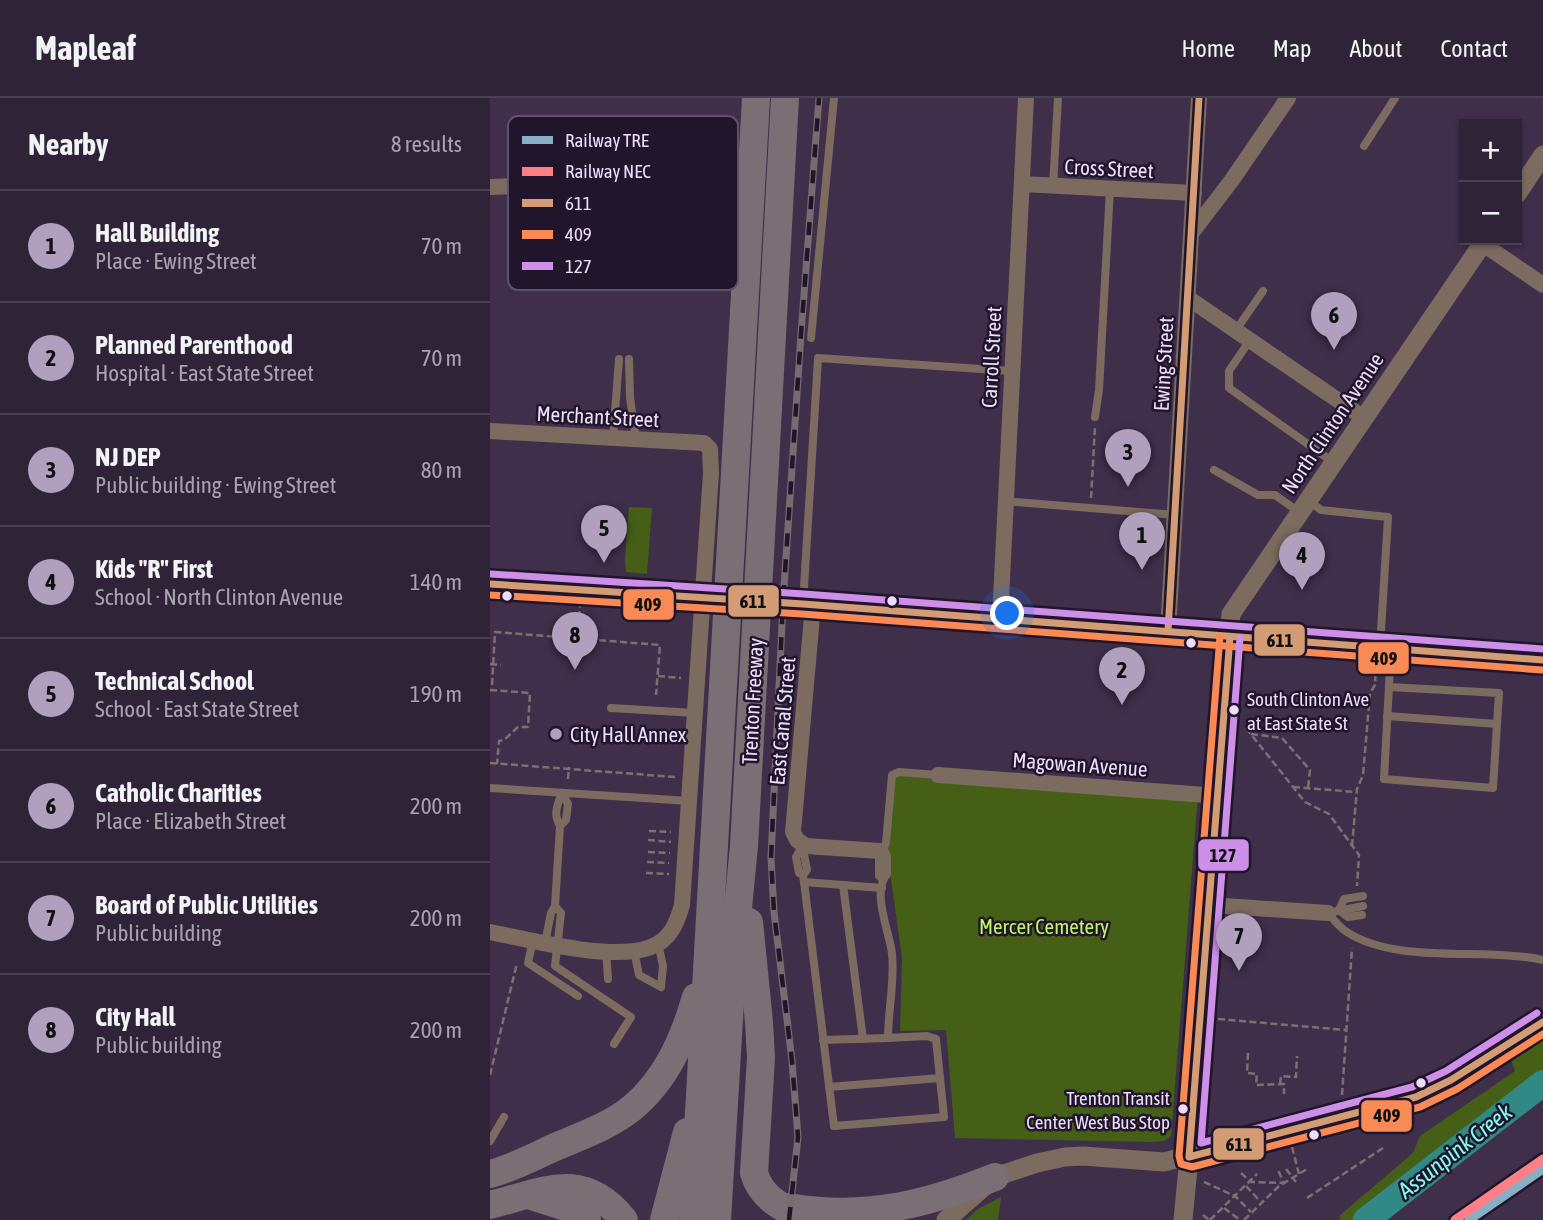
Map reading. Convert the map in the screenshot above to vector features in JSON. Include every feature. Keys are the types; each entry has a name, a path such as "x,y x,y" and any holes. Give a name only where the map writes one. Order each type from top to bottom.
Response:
{"highway":[{"name":"Trenton Freeway","path":"693,1211 757,98"},
{"name":"Trenton Freeway","path":"693,1211 732,969 744,846 785,98"},
{"path":"744,846 749,929 760,1022 760,1080 754,1173 761,1191 775,1203 807,1220"},
{"path":"490,1174 517,1165 592,1131 633,1107 663,1073 681,1042 708,956"},
{"path":"775,1203 811,1214 871,1215 903,1211 936,1201 995,1177"},
{"path":"490,1205 555,1187 577,1189 601,1199 624,1220"},
{"path":"528,1196 566,1207 587,1220"}],"street":[{"name":"Carroll Street","path":"1000,619 1026,98"},
{"name":"Ewing Street","path":"1168,631 1199,98"},
{"path":"1193,231 1288,98"},
{"path":"1522,186 1543,155"},
{"name":"Cross Street","path":"1022,184 1194,193"},
{"path":"490,187 508,186"},
{"name":"North Clinton Avenue","path":"1183,1220 1219,796 1231,614 1482,245"},
{"path":"1488,245 1543,285"},
{"path":"1188,298 1364,418"},
{"name":"Merchant Street","path":"490,431 704,443 710,449 709,598"},
{"path":"490,584 1168,631 1382,654 1543,660"},
{"path":"490,932 606,951 634,950 652,947 677,923 682,905 695,713 709,598"},
{"name":"East Canal Street","path":"799,846 793,832 808,604"},
{"name":"Magowan Avenue","path":"938,775 1219,796"},
{"path":"799,846 881,850"},
{"path":"1210,905 1333,912"},
{"path":"946,1220 995,1177 1037,1163 1065,1157 1164,1162 1416,1097 1451,1080 1543,1022"}],"lane":[{"path":"811,338 834,98"},
{"path":"1053,186 1058,98"},
{"path":"1364,146 1395,98"},
{"path":"1095,417 1099,390 1110,189"},
{"path":"1236,330 1263,290"},
{"path":"1250,340 1229,371 1229,388 1333,462"},
{"path":"808,604 818,358 1011,371"},
{"path":"613,438 619,359"},
{"path":"629,359 630,398 636,439"},
{"path":"1214,470 1258,495 1275,495 1321,510 1388,517 1382,654 1389,687 1384,779 1493,789 1499,693 1389,687"},
{"path":"1004,501 1176,515"},
{"path":"611,708 695,713"},
{"path":"1387,716 1497,724"},
{"path":"888,1038 892,955 882,906 882,884 878,876 879,857 886,843 892,775 899,772 938,775"},
{"path":"490,788 689,801"},
{"path":"562,793 556,818 560,825 555,906 545,943 528,963 578,996"},
{"path":"799,846 804,854 807,870 804,878 823,1040 834,1126 944,1117 936,1039 927,1036 823,1040"},
{"path":"804,878 844,885 882,884"},
{"path":"844,885 863,1039"},
{"path":"1333,912 1344,899 1360,894"},
{"path":"1333,912 1362,910"},
{"path":"1333,912 1346,932 1363,940 1396,949 1543,960"},
{"path":"634,950 639,975 661,987 664,938"},
{"path":"545,943 555,966 631,1017 614,1044"},
{"path":"606,951 608,979"},
{"path":"829,1087 940,1078"},
{"path":"490,1141 505,1116"}],"path":[{"path":"1091,508 1095,417"},
{"path":"578,639 580,605"},
{"path":"492,685 491,664 495,632 660,645 656,695"},
{"path":"1352,846 1356,792 1363,775 1370,692 1375,685 1382,654"},
{"path":"491,664 501,665"},
{"path":"658,676 681,678"},
{"path":"490,690 530,693 528,727 518,727 504,740 499,741 497,764"},
{"path":"1246,728 1305,802 1329,814 1359,855 1360,894"},
{"path":"1251,734 1282,738 1310,770 1308,788"},
{"path":"490,763 676,777"},
{"path":"568,779 569,768"},
{"path":"1293,787 1356,792"},
{"path":"649,831 671,832"},
{"path":"649,840 671,842"},
{"path":"648,852 670,853"},
{"path":"647,862 669,863"},
{"path":"646,873 668,874"},
{"path":"1342,1095 1353,945"},
{"path":"490,1075 519,953"},
{"path":"1219,1019 1346,1030"},
{"path":"1248,1053 1247,1073 1257,1074 1256,1085 1284,1084 1284,1094"},
{"path":"1280,1084 1280,1076 1296,1077 1297,1056"},
{"path":"1292,1147 1298,1174"},
{"path":"1307,1198 1383,1148"},
{"path":"1286,1168 1296,1182"},
{"path":"1224,1208 1242,1220 1284,1183 1307,1169"},
{"path":"1278,1170 1284,1183"},
{"path":"1241,1173 1251,1182 1284,1183"},
{"path":"1203,1215 1209,1220 1257,1174"},
{"path":"1200,1180 1235,1196 1251,1212"},
{"path":"1246,1186 1261,1202"}],"green space":[{"path":"629,507 652,508 647,574 626,572"},
{"name":"Mercer Cemetery","path":"895,772 1198,795 1171,1136 1164,1141 1152,1142 955,1138 946,1030 900,1031 902,958 886,843"},
{"path":"1543,1040 1543,1093 1506,1118 1382,1220 1341,1220 1339,1216 1413,1153 1420,1136 1515,1071 1511,1060"},
{"path":"1001,1197 998,1220 966,1220 978,1209"}],"waterway":[{"name":"Assunpink Creek","path":"1366,1220 1543,1083"}],"railway":[{"path":"789,1220 798,1137 774,912 771,858 783,602 819,98"}],"rail line":[{"name":"NEC","path":"1455,1220 1543,1159"},
{"name":"TRE","path":"1469,1220 1543,1169"}],"transit line":[{"name":"611","path":"1168,631 1199,98"},
{"name":"127","path":"491,574 804,594 1543,649"},
{"name":"611","path":"490,584 803,604 1543,660"},
{"name":"409","path":"490,595 802,614 1542,670"},
{"name":"409","path":"1220,636 1179,1156 1181,1164 1192,1167 1420,1107 1457,1089 1543,1034"},
{"name":"611","path":"1230,637 1189,1157 1416,1097 1451,1080 1543,1022"},
{"name":"127","path":"1240,638 1201,1143 1412,1087 1446,1071 1537,1013"}],"place":[{"name":"Catholic Charities","path":"1334,350"},
{"name":"NJ DEP","path":"1128,487"},
{"name":"Technical School","path":"604,563"},
{"name":"Hall Building","path":"1142,570"},
{"name":"Kids \"R\" First","path":"1302,590"},
{"name":"City Hall","path":"575,670"},
{"name":"Planned Parenthood","path":"1122,705"},
{"name":"South Clinton Ave at East State St","path":"1234,710"},
{"name":"City Hall Annex","path":"556,734"},
{"name":"Board of Public Utilities","path":"1239,971"},
{"name":"Trenton Transit Center West Bus Stop","path":"1183,1109"}]}
